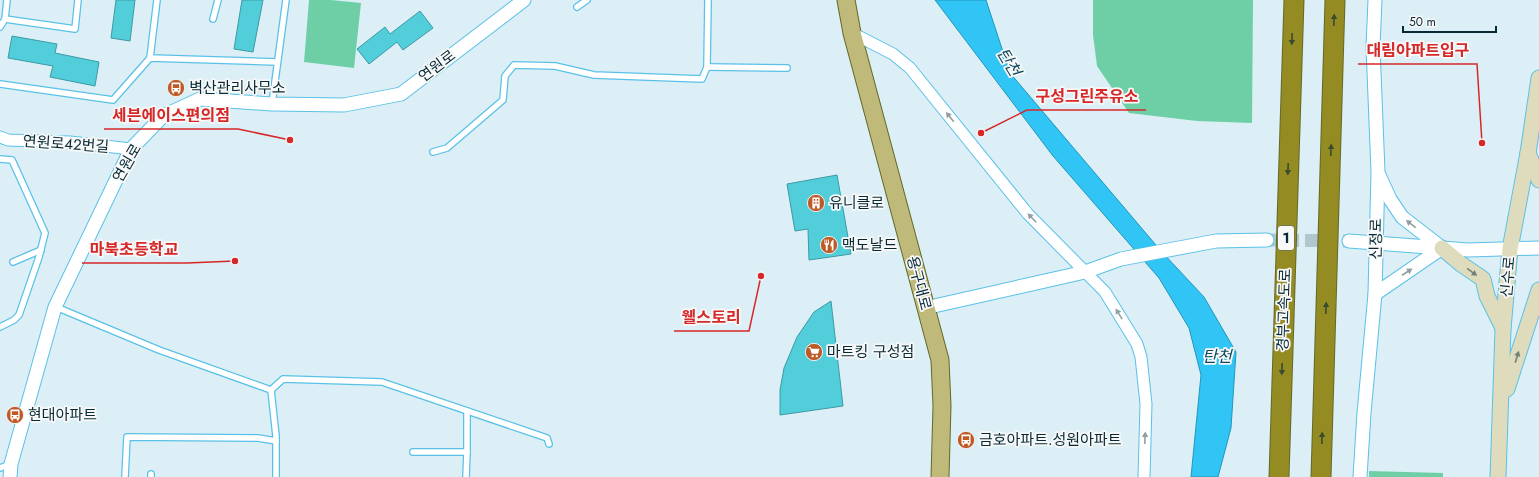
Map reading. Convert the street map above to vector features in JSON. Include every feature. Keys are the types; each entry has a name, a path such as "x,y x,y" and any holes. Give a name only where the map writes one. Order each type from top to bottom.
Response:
{"highway":[{"name":"경부고속도로","path":"1279,477 1294,0"},
{"path":"1321,477 1335,0"}],"main road":[{"name":"용구대로","path":"846,0 852,33 940,360 942,406 940,477"},
{"name":"신수로","path":"1498,477 1504,329 1510,249 1528,153 1539,78"},
{"path":"1528,153 1539,180"},
{"path":"1442,248 1483,280 1487,296 1504,329"},
{"path":"1502,407 1539,290"}],"street":[{"name":"연원로","path":"7,470 55,307 131,149 163,116 200,99 272,104 344,105 401,94 524,0"},
{"name":"신정로","path":"1360,477 1364,413 1375,294 1378,172 1373,47 1375,0"},
{"path":"852,33 893,54 910,68 1028,214 1105,292 1114,305 1137,344 1141,357 1146,404 1144,477"},
{"name":"연원로42번길","path":"0,137 8,140 70,142 131,149"},
{"path":"1378,172 1390,199 1402,217 1442,248"},
{"path":"925,308 1085,272 1121,259 1216,241 1267,240"},
{"path":"1350,241 1468,250 1539,248"},
{"path":"1375,294 1442,248"}],"lane":[{"path":"0,27 5,19 7,0"},
{"path":"5,19 74,29 78,0"},
{"path":"0,84 113,100 150,58 157,0"},
{"path":"213,19 218,0"},
{"path":"272,104 286,0"},
{"path":"577,7 587,0"},
{"path":"433,152 447,148 503,100 505,76 514,64 555,66 594,75 702,79 708,67 708,0"},
{"path":"150,58 277,62"},
{"path":"708,67 787,68"},
{"path":"0,159 12,160 45,233 41,250 19,315 14,320 0,327"},
{"path":"13,262 41,250"},
{"path":"55,307 159,350 271,390"},
{"path":"271,390 282,379 382,382 547,438 549,444"},
{"path":"271,390 276,441 276,477"},
{"path":"466,477 467,411"},
{"path":"124,477 127,437 258,438 276,441"},
{"path":"412,452 467,452"}],"green space":[{"path":"309,0 331,0 361,3 354,68 304,62"},
{"path":"1093,0 1253,0 1252,123 1197,121 1129,113 1097,66 1093,35"},
{"path":"1369,471 1443,473 1443,477 1369,477"}],"water":[{"name":"탄천","path":"935,0 986,0 1010,73 1161,251 1204,297 1236,352 1231,428 1218,477 1191,477 1201,375 1189,328 1159,278 1053,156"}],"building":[{"path":"116,0 135,0 130,41 111,38"},
{"path":"242,0 263,0 253,52 234,49"},
{"path":"420,11 433,28 403,50 397,42 369,64 357,49 385,27 390,34"},
{"path":"12,36 57,44 55,53 99,62 95,86 50,77 53,66 8,58"},
{"name":"유니클로","path":"837,175 851,254 809,260 808,229 795,231 787,184"},
{"name":"마트킹 구성점","path":"831,301 843,406 780,415 780,390 784,368 797,337 814,312"}],"tunnel":[{"path":"1267,240 1349,241"}],"place":[{"name":"벽산관리사무소","path":"176,88"},
{"name":"구성그린주유소","path":"981,133"},
{"name":"세븐에이스편의점","path":"290,140"},
{"name":"대림아파트입구","path":"1482,143"},
{"name":"유니클로","path":"816,203"},
{"name":"맥도날드","path":"829,245"},
{"name":"마북초등학교","path":"235,261"},
{"name":"웰스토리","path":"761,276"},
{"name":"마트킹 구성점","path":"814,352"},
{"name":"현대아파트","path":"15,415"},
{"name":"금호아파트.성원아파트","path":"966,440"}]}
